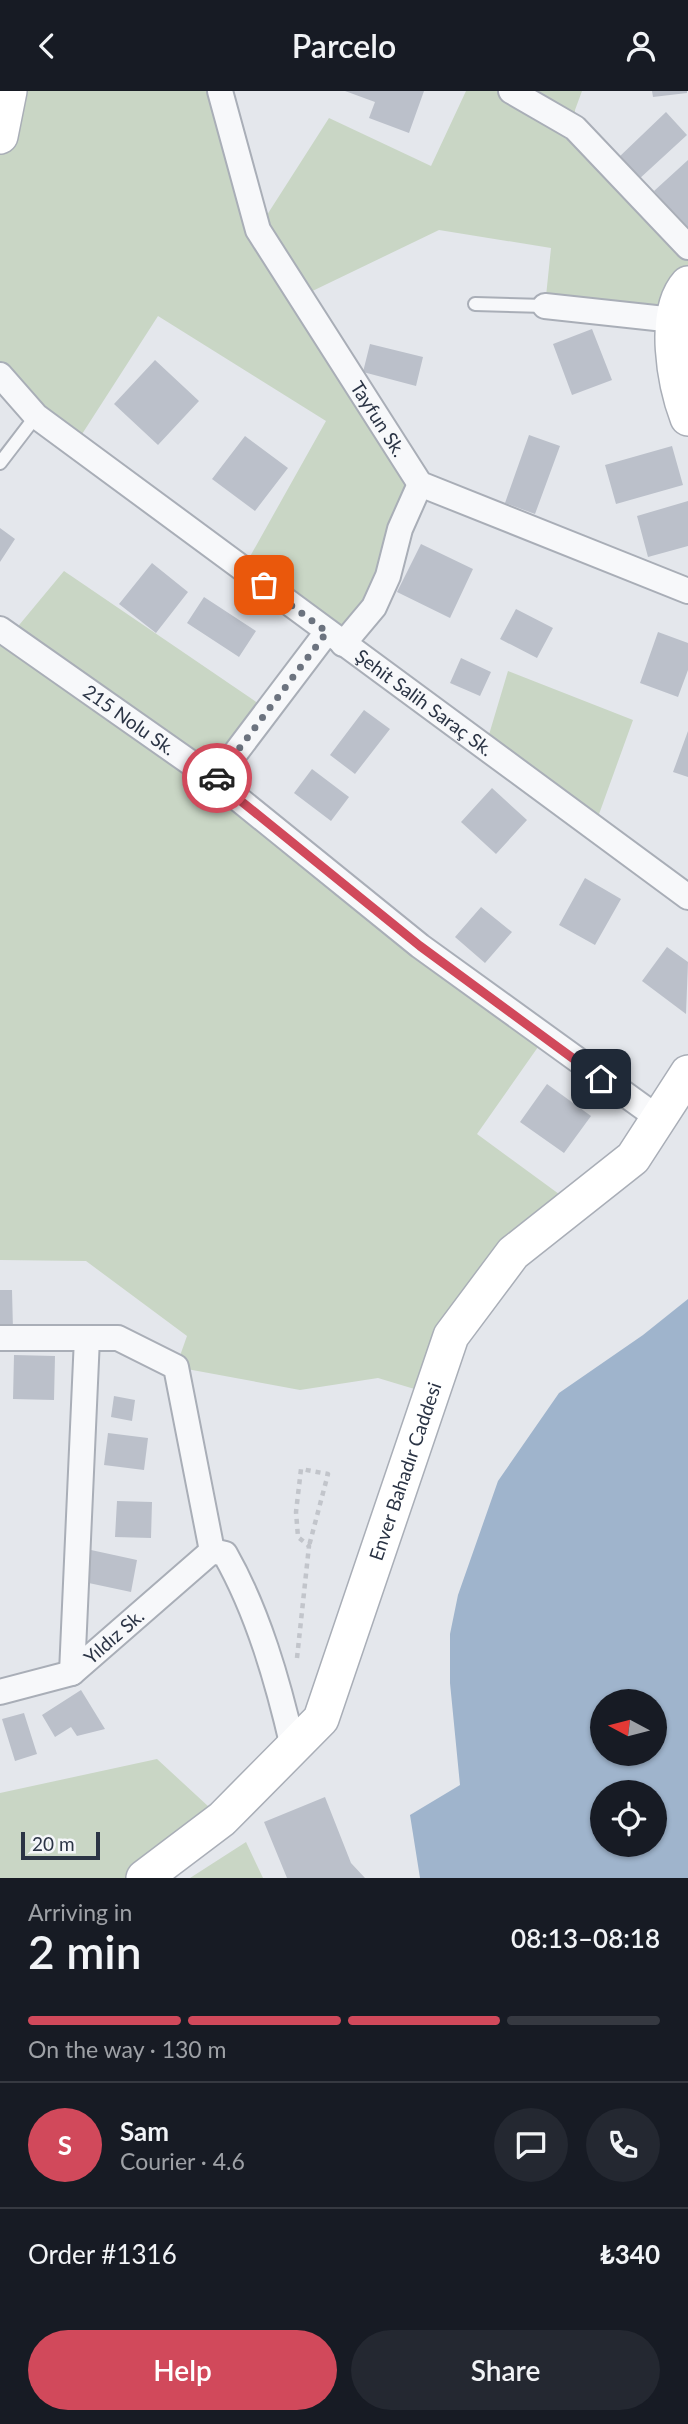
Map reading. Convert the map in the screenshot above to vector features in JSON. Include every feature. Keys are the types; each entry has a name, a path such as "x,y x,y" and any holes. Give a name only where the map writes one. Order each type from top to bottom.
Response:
{"main road":[{"path":"0,136 9,91"},
{"path":"688,283 679,294 674,320 680,397 688,418"},
{"name":"Enver Bahadır Caddesi","path":"144,1878 222,1819 321,1719 450,1336 513,1253 632,1158 688,1073"}],"street":[{"name":"Tayfun Sk.","path":"219,91 258,230 420,484"},
{"path":"511,91 575,128 688,247"},
{"path":"545,306 674,320"},
{"name":"Şehit Salih Saraç Sk.","path":"0,375 36,416 688,897"},
{"path":"215,780 335,638 374,607 388,576 400,529 420,484 688,591"},
{"name":"215 Nolu Sk.","path":"0,629 215,780 420,946 658,1118"},
{"path":"0,1338 118,1338 176,1367 212,1551 225,1554 241,1582 282,1700 293,1747"},
{"path":"72,1673 87,1338"},
{"name":"Yıldız Sk.","path":"0,1692 72,1673 212,1551"}],"lane":[{"path":"475,304 545,306"},
{"path":"0,463 36,416"}],"path":[{"path":"282,1700 296,1663 309,1546 328,1474 301,1469 296,1513 298,1537 309,1546"}],"green space":[{"path":"0,91 220,91 258,229 329,118 431,166 466,91 582,91 575,110 575,129 688,247 688,284 674,320 545,306 551,248 439,230 300,297 420,484 343,644 243,569 326,421 158,316 75,445 0,375"},
{"path":"64,571 268,710 216,780 545,1037 477,1134 574,1205 513,1253 431,1394 378,1378 300,1390 176,1367 187,1336 86,1261 0,1260 0,629 10,636"},
{"path":"508,671 633,720 594,828 485,748"},
{"path":"157,1759 222,1819 144,1878 0,1878 0,1793"},
{"path":"246,1842 263,1878 190,1878"}],"water":[{"path":"688,1299 688,1878 420,1878 410,1815 460,1785 450,1683 450,1634 458,1595 498,1481 559,1393 643,1335"}],"building":[{"path":"345,91 424,91 409,133 369,118 375,102"},
{"path":"652,91 687,91 687,93 653,97"},
{"path":"666,112 687,135 638,180 618,158"},
{"path":"688,160 688,229 654,191"},
{"path":"592,329 612,380 572,395 553,344"},
{"path":"370,344 423,357 416,386 363,372"},
{"path":"155,360 199,401 158,445 114,404"},
{"path":"529,435 560,446 535,514 505,503"},
{"path":"245,436 288,468 255,511 212,479"},
{"path":"672,446 683,485 616,504 605,465"},
{"path":"688,501 688,546 648,557 637,516"},
{"path":"0,528 15,539 0,562"},
{"path":"421,544 473,569 450,618 397,592"},
{"path":"152,563 188,592 156,633 119,604"},
{"path":"204,597 256,631 239,657 187,623"},
{"path":"516,609 553,628 537,658 500,639"},
{"path":"658,632 688,643 688,670 678,697 640,683"},
{"path":"461,658 491,672 480,696 450,683"},
{"path":"364,710 390,729 355,774 330,755"},
{"path":"688,731 688,777 673,772"},
{"path":"312,769 349,797 331,821 294,793"},
{"path":"492,788 527,820 496,854 461,822"},
{"path":"585,878 621,899 595,945 559,925"},
{"path":"481,907 512,932 485,963 455,937"},
{"path":"667,947 688,962 686,1014 642,981"},
{"path":"547,1084 591,1116 564,1153 520,1122"},
{"path":"0,1290 12,1290 13,1330 0,1330"},
{"path":"14,1355 55,1356 54,1400 13,1399"},
{"path":"114,1396 135,1400 132,1421 111,1417"},
{"path":"108,1433 148,1438 144,1470 104,1465"},
{"path":"117,1501 152,1502 151,1538 115,1537"},
{"path":"91,1550 137,1560 131,1592 84,1582"},
{"path":"81,1690 105,1729 77,1736 71,1727 55,1737 42,1715"},
{"path":"24,1713 37,1754 15,1761 2,1719"},
{"path":"325,1797 351,1863 365,1878 287,1878 264,1822"}],"way so far":[{"path":"217,778 327,632 264,585"}],"route":[{"path":"217,778 215,780 302,853 420,946 601,1079"}]}
